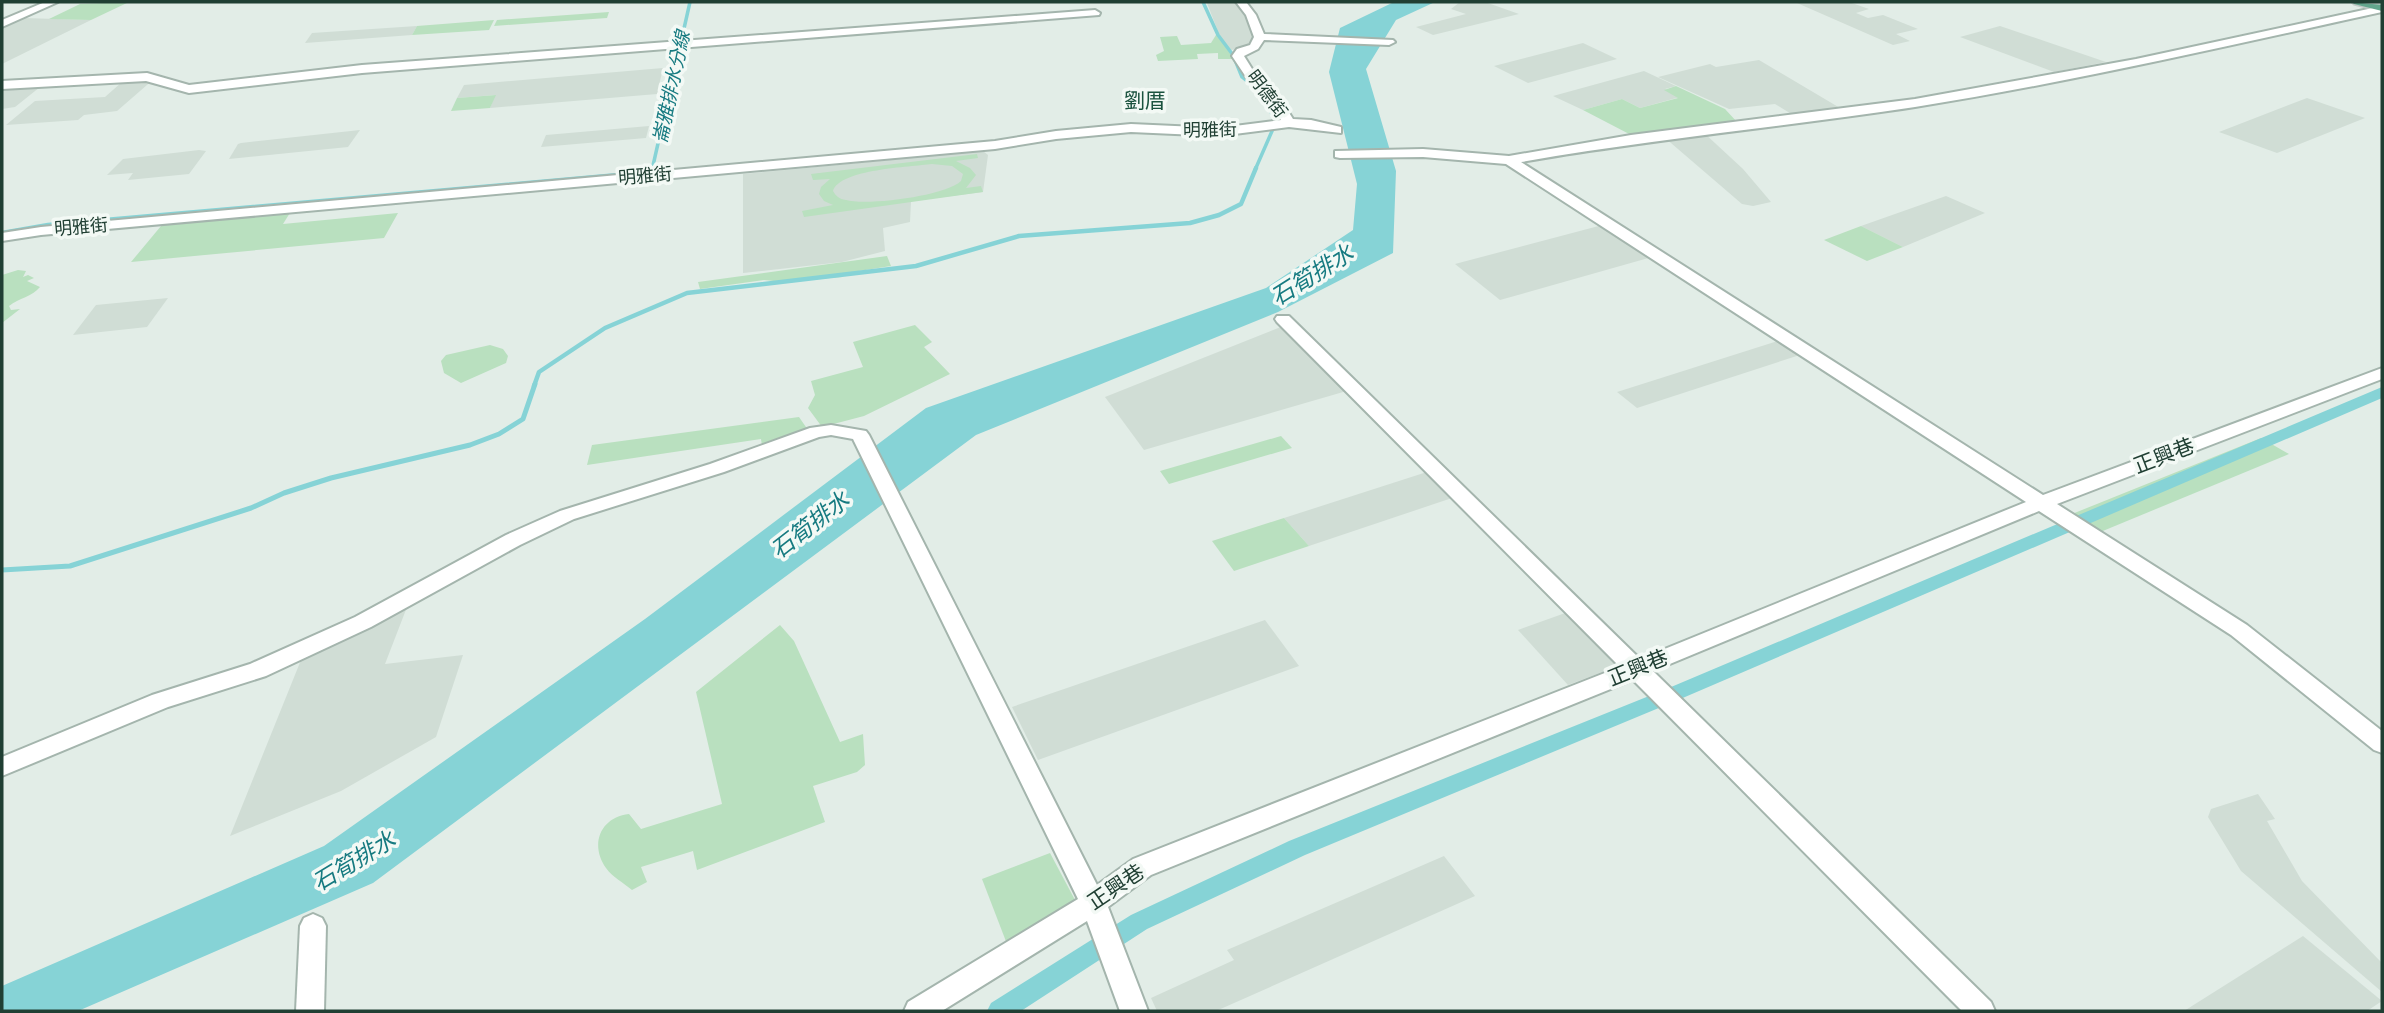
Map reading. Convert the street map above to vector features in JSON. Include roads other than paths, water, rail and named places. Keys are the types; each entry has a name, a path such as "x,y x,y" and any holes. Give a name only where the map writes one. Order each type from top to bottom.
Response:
{"main road":[{"path":"2358,2 2382,9"}],"street":[{"path":"2,24 53,2"},
{"name":"明德街","path":"1241,2 1251,15 1260,37 1254,47 1241,51 1238,56 1250,74 1270,92 1289,123"},
{"path":"1340,154 1423,153 1508,160 1630,139 1975,94 2382,9"},
{"path":"2,85 120,76 147,77 189,89 362,69 1095,13"},
{"path":"1260,37 1390,42"},
{"name":"明雅街","path":"2,237 41,231 995,145 1105,130 1145,128 1219,132 1289,123 1311,124 1336,130"},
{"path":"1508,160 2042,502 2154,578 2239,630 2382,744"},
{"path":"1283,319 1981,1011"},
{"name":"正興巷","path":"918,1011 1093,903 1142,867 1637,669 2042,502 2382,373"},
{"path":"2,767 160,701 258,670 363,622 513,540 567,515 717,468 816,432 831,430 860,435 1093,903 1134,1011"},
{"path":"310,1011 313,926"}],"water":[{"name":"石筍排水","path":"1394,2 1435,2 1396,20 1366,69 1396,171 1393,253 1278,312 976,435 373,883 78,1011 2,1011 2,986 324,846 645,619 926,408 1266,288 1353,230 1357,184 1329,72 1340,28"}],"waterway":[{"name":"崙雅排水分線","path":"652,170 690,2"},
{"path":"1203,2 1218,35 1233,55 1242,77 1261,92 1276,122 1255,170"},
{"path":"2,233 48,225 652,172 653,168"},
{"path":"534,386 539,372 605,328 687,293 916,266 1019,236 1190,223 1219,215 1241,204 1256,168"},
{"path":"2,570 70,566 251,508 284,493 331,478 470,445 499,434 523,419 535,384"},
{"path":"1000,1011 1139,922 1297,848 1671,695 2382,392"}],"district":[{"name":"劉厝","path":"1145,101"}]}
